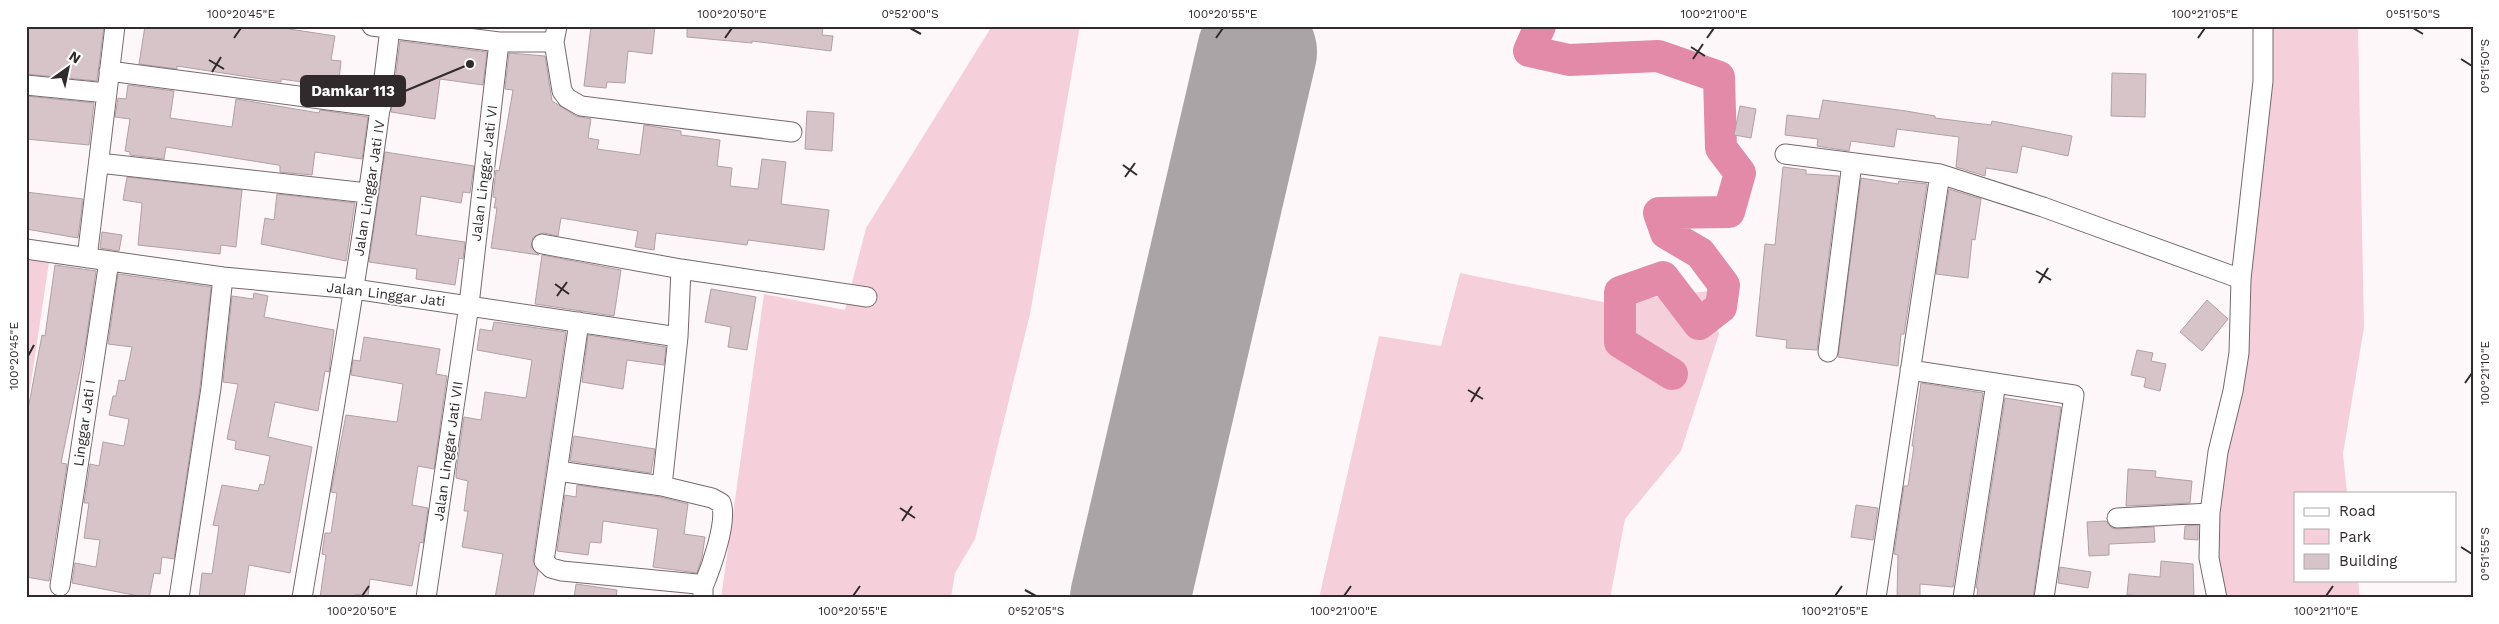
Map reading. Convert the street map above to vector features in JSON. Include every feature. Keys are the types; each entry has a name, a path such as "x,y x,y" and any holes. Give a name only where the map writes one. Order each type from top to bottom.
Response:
{"street":[{"path":"87,258 115,26"},
{"path":"2217,598 2209,558 2210,513 2218,452 2233,391 2239,353 2241,279 2263,81 2263,26"},
{"path":"381,27 499,42 556,34 562,91 567,98 581,106 792,132"},
{"name":"Jalan Linggar Jati IV","path":"302,598 354,289 381,107 381,27"},
{"name":"Jalan Linggar Jati VI","path":"469,304 499,42"},
{"path":"109,71 381,107"},
{"path":"26,85 107,93"},
{"path":"1785,154 1940,174 2043,207 2241,279"},
{"path":"99,163 367,193"},
{"path":"1828,352 1852,163"},
{"path":"1876,598 1940,174"},
{"path":"542,244 681,269 867,297"},
{"name":"Jalan Linggar Jati","path":"26,249 223,277 354,289 469,304 678,336"},
{"name":"Linggar Jati I","path":"60,586 109,261"},
{"path":"662,486 678,336 681,269"},
{"path":"179,598 211,388 223,277"},
{"name":"Jalan Linggar Jati VII","path":"426,598 469,304"},
{"path":"579,322 558,471 543,557 547,565 562,571 697,584 703,592"},
{"path":"1910,370 2074,395 2044,598"},
{"path":"1963,598 1996,383"},
{"path":"558,471 662,486 712,498 722,506 722,519 712,565 703,592"},
{"path":"2117,518 2210,513"}],"green space":[{"path":"992,26 1080,26 1030,314 975,539 955,573 951,598 721,598 764,294 845,310 866,228"},
{"path":"2260,26 2358,26 2364,327 2343,454 2347,492 2294,492 2294,582 2358,582 2360,598 2213,598 2207,480 2243,341"},
{"path":"26,259 49,262 26,416"},
{"path":"1460,273 1608,303 1709,291 1719,334 1681,451 1625,519 1610,598 1319,598 1379,336 1441,346"}],"building":[{"path":"26,26 104,26 97,81 26,74"},
{"path":"145,26 289,26 289,29 335,36 331,60 341,61 338,90 323,88 323,85 281,79 281,82 177,66 177,69 139,64"},
{"path":"591,26 655,26 652,54 628,51 625,83 607,82 606,88 584,86"},
{"path":"687,26 823,26 822,35 833,36 831,51 752,41 752,43 687,37"},
{"path":"400,41 487,52 483,85 440,79 435,119 391,112"},
{"path":"509,53 545,56 552,101 576,116 591,119 588,138 599,140 597,149 640,155 644,125 681,131 681,135 720,140 717,166 732,168 730,186 758,189 762,159 786,162 781,204 829,210 824,250 748,240 747,245 656,233 654,250 635,247 638,231 561,218 558,236 544,233 533,237 531,247 539,255 491,248 497,208 494,208 496,198 493,197 496,170 499,171 513,90 505,89"},
{"path":"2112,73 2146,74 2145,117 2111,116"},
{"path":"128,85 174,91 170,118 232,127 236,99 319,113 320,110 368,117 362,159 315,152 312,175 280,172 280,166 278,165 166,147 164,159 130,155 130,152 125,151 130,119 115,117 118,98 126,99"},
{"path":"26,96 94,103 89,145 26,139"},
{"path":"1823,100 1991,125 1992,121 2072,136 2068,156 2022,146 2017,173 1986,168 1985,176 1956,167 1959,137 1897,129 1894,147 1851,141 1849,151 1817,146 1818,139 1785,135 1787,115 1819,119"},
{"path":"1740,106 1756,109 1751,138 1734,135"},
{"path":"807,111 834,113 832,151 805,149"},
{"path":"385,152 474,166 470,193 463,192 461,203 421,196 416,235 465,242 463,259 459,258 455,285 416,279 417,269 369,262"},
{"path":"1783,167 1806,170 1806,174 1839,176 1817,350 1786,348 1787,340 1756,336 1765,244 1775,245"},
{"path":"127,177 242,190 236,247 221,245 220,254 138,245 142,203 123,200"},
{"path":"1861,178 1898,184 1899,181 1927,184 1904,334 1901,334 1898,366 1838,357"},
{"path":"1949,189 1981,199 1975,240 1972,239 1968,278 1936,274"},
{"path":"26,192 83,199 78,238 26,229"},
{"path":"277,194 355,203 346,261 261,244 265,218 274,220"},
{"path":"102,232 122,235 119,251 100,248"},
{"path":"542,255 621,270 614,316 535,304"},
{"path":"55,265 96,271 86,341 61,463 67,464 49,581 26,577 26,420 42,335 45,336"},
{"path":"118,274 211,287 200,387 174,559 162,557 160,574 154,573 149,598 72,583 75,563 96,567 100,540 84,538 89,503 84,503 90,464 99,466 103,442 124,446 129,419 109,415 113,396 116,396 119,380 125,381 132,347 108,344"},
{"path":"711,289 756,297 747,350 728,347 731,327 705,322"},
{"path":"254,293 268,296 264,317 334,330 329,372 325,371 318,411 275,402 268,437 312,447 290,573 249,565 244,598 199,598 202,573 212,574 219,526 213,525 222,485 258,491 260,484 264,485 270,456 235,449 236,441 227,439 238,384 223,382 232,296 253,299"},
{"path":"2207,300 2228,319 2202,351 2180,332"},
{"path":"494,322 566,332 533,559 538,571 533,598 495,598 503,554 462,547 468,511 464,511 468,481 456,478 456,473 464,417 481,420 485,392 526,398 532,360 477,350 480,329 492,331"},
{"path":"588,335 666,347 664,365 627,360 623,389 582,382"},
{"path":"364,337 440,349 436,374 447,376 434,469 418,466 412,505 428,508 423,543 420,542 412,586 370,579 368,596 355,594 355,598 320,598 326,555 322,554 325,533 331,533 337,493 331,492 346,415 397,422 403,384 351,375 353,360 360,361"},
{"path":"2137,350 2153,353 2151,361 2166,364 2160,391 2144,387 2146,378 2131,375"},
{"path":"1921,383 1983,393 1953,587 1920,584 1920,598 1897,598 1898,555 1894,554 1904,486 1908,486"},
{"path":"2005,398 2061,407 2033,598 1977,596 1978,588 1976,588"},
{"path":"574,436 655,449 651,473 570,461"},
{"path":"2128,469 2156,471 2155,477 2192,481 2190,503 2126,506"},
{"path":"577,485 660,497 688,504 684,534 705,537 697,573 653,567 658,529 603,521 601,543 590,542 588,555 557,551 565,495 576,497"},
{"path":"1856,505 1878,508 1873,540 1851,537"},
{"path":"2106,521 2112,528 2117,529 2154,527 2155,542 2109,544 2109,555 2089,556 2087,522"},
{"path":"2198,525 2198,540 2184,539 2185,526"},
{"path":"2161,561 2193,564 2194,598 2127,595 2129,574 2160,577"},
{"path":"2060,567 2091,572 2088,588 2058,583"},
{"path":"576,584 617,590 616,598 574,598"}],"waterway":[{"path":"1540,26 1529,51 1569,60 1658,56 1719,77 1721,148 1740,173 1729,212 1659,213 1666,233 1700,253 1724,285 1721,307 1699,324 1663,277 1620,292 1620,342 1672,374"}],"runway":[{"path":"1130,598 1257,52"}],"place":[{"name":"Damkar 113","path":"470,64"}]}
